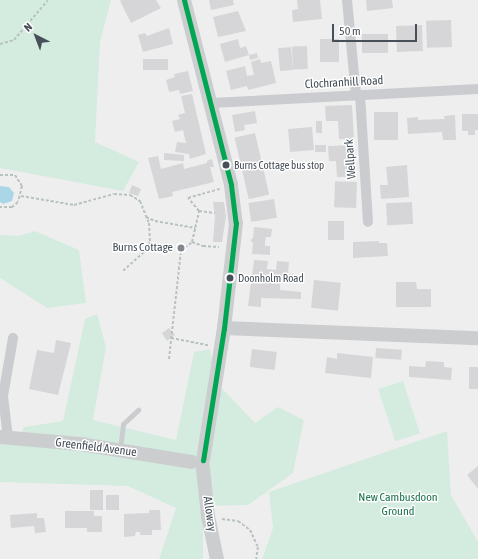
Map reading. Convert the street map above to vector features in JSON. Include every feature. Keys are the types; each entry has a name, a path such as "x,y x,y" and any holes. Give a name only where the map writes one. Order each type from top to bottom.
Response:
{"main road":[{"name":"Alloway","path":"184,0 232,185 236,241 221,348 200,464 208,516 217,559"},
{"path":"224,328 478,338"},
{"name":"Greenfield Avenue","path":"4,438 120,450 200,464"}],"street":[{"name":"Wellpark","path":"347,0 358,95 368,222"},
{"name":"Clochranhill Road","path":"211,103 478,89"},
{"path":"4,438 3,396 13,338"}],"lane":[{"path":"120,450 123,424 138,410"}],"path":[{"path":"0,44 14,40 48,0"},
{"path":"0,175 10,174 19,178 21,196 12,207 0,207"},
{"path":"215,213 199,211 188,198 232,185"},
{"path":"21,196 74,205 114,194 130,194 140,201 149,223 150,242 144,252 122,272"},
{"path":"169,359 181,251 192,242 199,211"},
{"path":"146,217 154,221 195,228"},
{"path":"192,242 204,246 219,247"},
{"path":"172,338 221,348"},
{"path":"208,516 238,521 250,530 258,547 256,559"}],"green space":[{"path":"0,0 111,0 100,42 95,142 139,162 123,191 0,168"},
{"path":"35,231 79,250 86,303 47,308 0,278 0,235 18,236"},
{"path":"97,314 106,347 93,420 176,440 194,352 210,349 216,382 255,423 278,407 304,420 293,473 248,505 203,506 203,559 159,559 176,508 128,486 0,482 0,443 17,444 24,427 63,421 85,319"},
{"path":"403,381 420,433 395,441 378,389"},
{"name":"New Cambusdoon Ground","path":"447,431 451,495 478,542 478,559 262,559 273,528 269,492"}],"water":[{"path":"0,186 9,187 14,193 12,201 3,204 0,202"}],"building":[{"path":"156,0 161,8 131,23 120,1"},
{"path":"209,0 233,0 234,5 211,10"},
{"path":"297,0 320,0 322,19 293,22 292,10 298,9"},
{"path":"366,0 392,0 393,8 367,11"},
{"path":"238,11 246,31 218,37 213,17"},
{"path":"451,20 452,47 427,48 426,21"},
{"path":"422,25 423,51 397,52 396,26"},
{"path":"169,28 173,44 143,52 138,35 145,33 147,36"},
{"path":"362,34 388,34 388,53 362,53"},
{"path":"238,39 240,48 246,46 249,55 225,62 220,44"},
{"path":"320,39 339,39 339,62 320,62"},
{"path":"307,46 308,69 293,70 292,47"},
{"path":"291,47 293,70 280,71 278,48"},
{"path":"257,53 258,58 250,60 249,55"},
{"path":"143,59 168,59 168,70 143,70"},
{"path":"260,59 261,63 271,61 276,83 248,90 247,86 231,90 226,71 245,66 247,76 254,75 251,62"},
{"path":"188,71 193,91 180,94 179,90 169,92 166,80 175,77 174,74"},
{"path":"192,94 206,154 190,159 189,154 175,152 177,142 186,143 183,130 175,132 172,121 180,119 178,115 185,113 181,96"},
{"path":"352,105 354,139 339,139 338,121 326,121 325,106"},
{"path":"255,111 257,123 244,125 245,130 235,132 232,115"},
{"path":"374,112 398,112 398,140 374,140"},
{"path":"462,114 478,114 478,130 475,130 475,135 468,135 468,131 462,131"},
{"path":"455,115 456,140 443,140 442,132 408,134 407,118 418,117 418,120 445,119 444,116"},
{"path":"316,121 322,121 322,133 316,133"},
{"path":"312,127 314,150 290,152 288,129"},
{"path":"255,133 269,194 249,199 235,138"},
{"path":"315,145 326,145 326,152 315,152"},
{"path":"353,145 355,177 337,177 336,161 329,161 328,146"},
{"path":"164,153 184,155 184,161 164,160"},
{"path":"158,156 161,169 183,163 184,169 207,163 207,161 212,159 214,167 210,167 214,182 172,192 173,196 159,199 148,158"},
{"path":"407,165 409,197 381,199 380,185 388,185 386,167"},
{"path":"335,181 357,182 356,208 334,207"},
{"path":"132,185 141,189 138,196 129,193"},
{"path":"274,199 277,218 251,222 248,203"},
{"path":"213,202 224,202 226,216 222,242 213,242 215,216"},
{"path":"412,202 413,224 387,225 386,203"},
{"path":"328,221 344,221 344,240 328,240"},
{"path":"254,227 272,229 271,237 266,237 265,241 265,246 270,246 270,255 252,254 253,243 250,240 253,238"},
{"path":"379,241 379,243 387,243 388,256 353,258 353,242"},
{"path":"254,260 268,261 267,269 276,270 277,261 289,262 288,274 293,274 292,283 280,282 280,290 301,292 301,299 261,298 261,307 248,306"},
{"path":"314,280 341,283 338,311 311,308"},
{"path":"396,282 416,282 417,289 431,289 431,307 396,307"},
{"path":"169,328 175,335 167,341 162,333"},
{"path":"56,340 71,343 58,395 29,389 37,350 54,353"},
{"path":"376,348 402,350 401,360 375,358"},
{"path":"252,349 277,352 275,370 250,367"},
{"path":"337,353 373,357 371,378 325,373 327,357 337,359"},
{"path":"426,361 444,362 444,367 452,368 451,380 409,377 409,366 425,367"},
{"path":"469,367 478,367 478,389 469,389"},
{"path":"478,466 478,489 467,475"},
{"path":"90,490 103,490 103,510 90,510"},
{"path":"106,495 119,495 119,510 106,510"},
{"path":"149,510 160,510 161,530 152,530 152,535 140,535 140,532 136,532 135,536 124,537 124,514 149,513"},
{"path":"65,511 94,511 94,516 102,516 102,532 87,532 87,528 65,528"},
{"path":"37,513 37,518 44,518 46,532 35,533 34,526 11,528 10,515"}],"transit line":[{"path":"184,0 231,185 236,223 224,328 203,460"}],"place":[{"name":"Burns Cottage bus stop","path":"226,165"},
{"name":"Burns Cottage","path":"181,248"},
{"name":"Doonholm Road","path":"230,278"}]}
